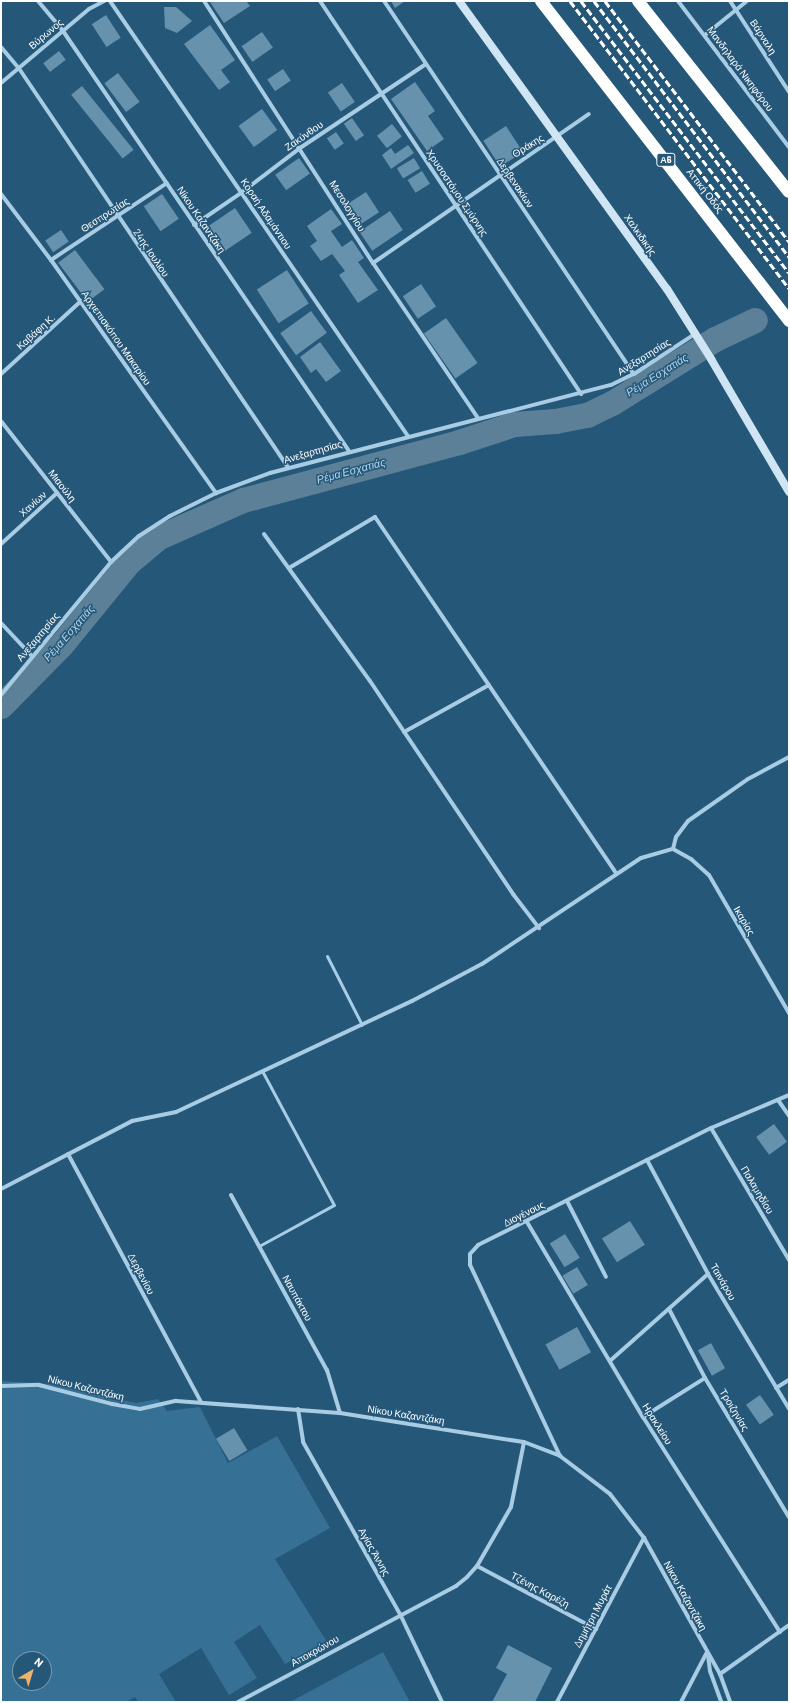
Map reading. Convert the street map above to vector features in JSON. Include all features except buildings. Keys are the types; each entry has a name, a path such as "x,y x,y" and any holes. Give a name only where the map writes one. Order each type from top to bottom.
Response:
{"highway":[{"name":"Αττική Οδός","path":"541,1 789,321"},
{"path":"638,1 789,192"}],"street":[{"name":"Νίκου Καζαντζάκη","path":"38,1 63,31 349,451"},
{"name":"Βύρωνος","path":"1,83 18,67 89,9 104,1"},
{"name":"Κοραή Αδαμάντιου","path":"110,1 408,436"},
{"name":"Μεσολογγίου","path":"204,1 373,263 478,418"},
{"name":"Χρυσοστόμου Σμύρνης","path":"320,1 581,394"},
{"name":"Δερβενακίων","path":"384,1 634,374"},
{"name":"Χαλκιδικής","path":"459,1 667,290 701,342 789,492"},
{"name":"Μανδηλαρά Νικηφόρου","path":"678,1 789,147"},
{"name":"Βάρναλη","path":"730,1 789,92"},
{"path":"705,35 747,1"},
{"name":"24ης Ιουλίου","path":"1,47 18,67 117,217 288,468"},
{"name":"Ζακύνθου","path":"194,225 241,193 300,148 381,92 426,64"},
{"name":"Θράκης","path":"373,263 455,204 558,137 589,114"},
{"name":"Θεσπρωτίας","path":"51,260 167,183"},
{"name":"Αρχιεπισκόπου Μακαρίου","path":"1,194 81,301 216,493"},
{"name":"Καβάφη Κ.","path":"1,374 81,301"},
{"name":"Ανεξαρτησίας","path":"1,695 111,562 156,524 216,493 288,468 349,451 478,418 581,394 611,385 634,374 695,334"},
{"name":"Μιαούλη","path":"1,421 111,562"},
{"name":"Χανίων","path":"1,544 57,493"},
{"path":"289,568 375,517 616,873"},
{"path":"264,534 404,732 513,894 539,928"},
{"path":"1,623 32,656"},
{"path":"404,732 489,685"},
{"path":"1,1189 132,1121 176,1112 362,1025 482,964 539,928 616,873 641,858 673,849 676,837 688,821 748,779 789,757"},
{"name":"Ικαρίας","path":"673,849 691,859 709,875 789,1013"},
{"name":"Διογένους","path":"560,1456 470,1265 470,1254 478,1245 527,1222 711,1128 789,1095"},
{"path":"778,1100 789,1116"},
{"name":"Παλαμηδίου","path":"711,1128 789,1260"},
{"name":"Δερβενίου","path":"68,1154 201,1402"},
{"name":"Ταινάρου","path":"647,1160 708,1274 789,1410"},
{"name":"Ναυπάκτου","path":"231,1195 327,1370 340,1413"},
{"path":"567,1201 606,1277"},
{"name":"Ηρακλείου","path":"527,1222 643,1417 780,1632"},
{"path":"610,1360 708,1274"},
{"name":"Τροιζηνίας","path":"669,1309 705,1378 789,1517"},
{"path":"643,1417 705,1378"},
{"path":"776,1388 789,1380"},
{"name":"Νίκου Καζαντζάκη","path":"1,1386 39,1385 112,1404 140,1408 176,1401 340,1413 524,1442 560,1456 610,1494 644,1538 720,1674 730,1702"},
{"name":"Αγίας Άννης","path":"298,1409 303,1442 400,1614 442,1702"},
{"name":"Αποκρώνου","path":"238,1702 400,1614 456,1586 477,1566 511,1507 524,1442"},
{"name":"Δημήτρη Μυράτ","path":"557,1702 644,1538"},
{"name":"Τζένης Καρέζη","path":"477,1566 596,1629"},
{"path":"720,1674 789,1625"},
{"name":"Νίκου Καζαντζάκη","path":"707,1652 710,1671 721,1702"},
{"path":"681,1702 707,1652"}],"lane":[{"path":"327,956 362,1025"},
{"path":"259,1246 334,1205 262,1071"}],"shaded area":[{"path":"1,1381 50,1384 136,1403 158,1399 167,1411 200,1407 228,1463 277,1436 330,1528 275,1559 327,1642 285,1664 260,1625 234,1642 257,1678 229,1695 201,1648 159,1674 176,1702 138,1702 135,1697 126,1702 1,1702"},
{"path":"383,1652 410,1702 290,1702"}],"waterway":[{"name":"Ρέμα Εσχατιάς","path":"1,706 61,645 129,562 159,537 243,500 459,442 514,424 555,421 587,415 612,403 715,339 755,320"}],"railway":[{"path":"570,1 789,288"},
{"path":"581,1 789,273"},
{"path":"594,1 789,257"},
{"path":"605,1 789,242"}]}
